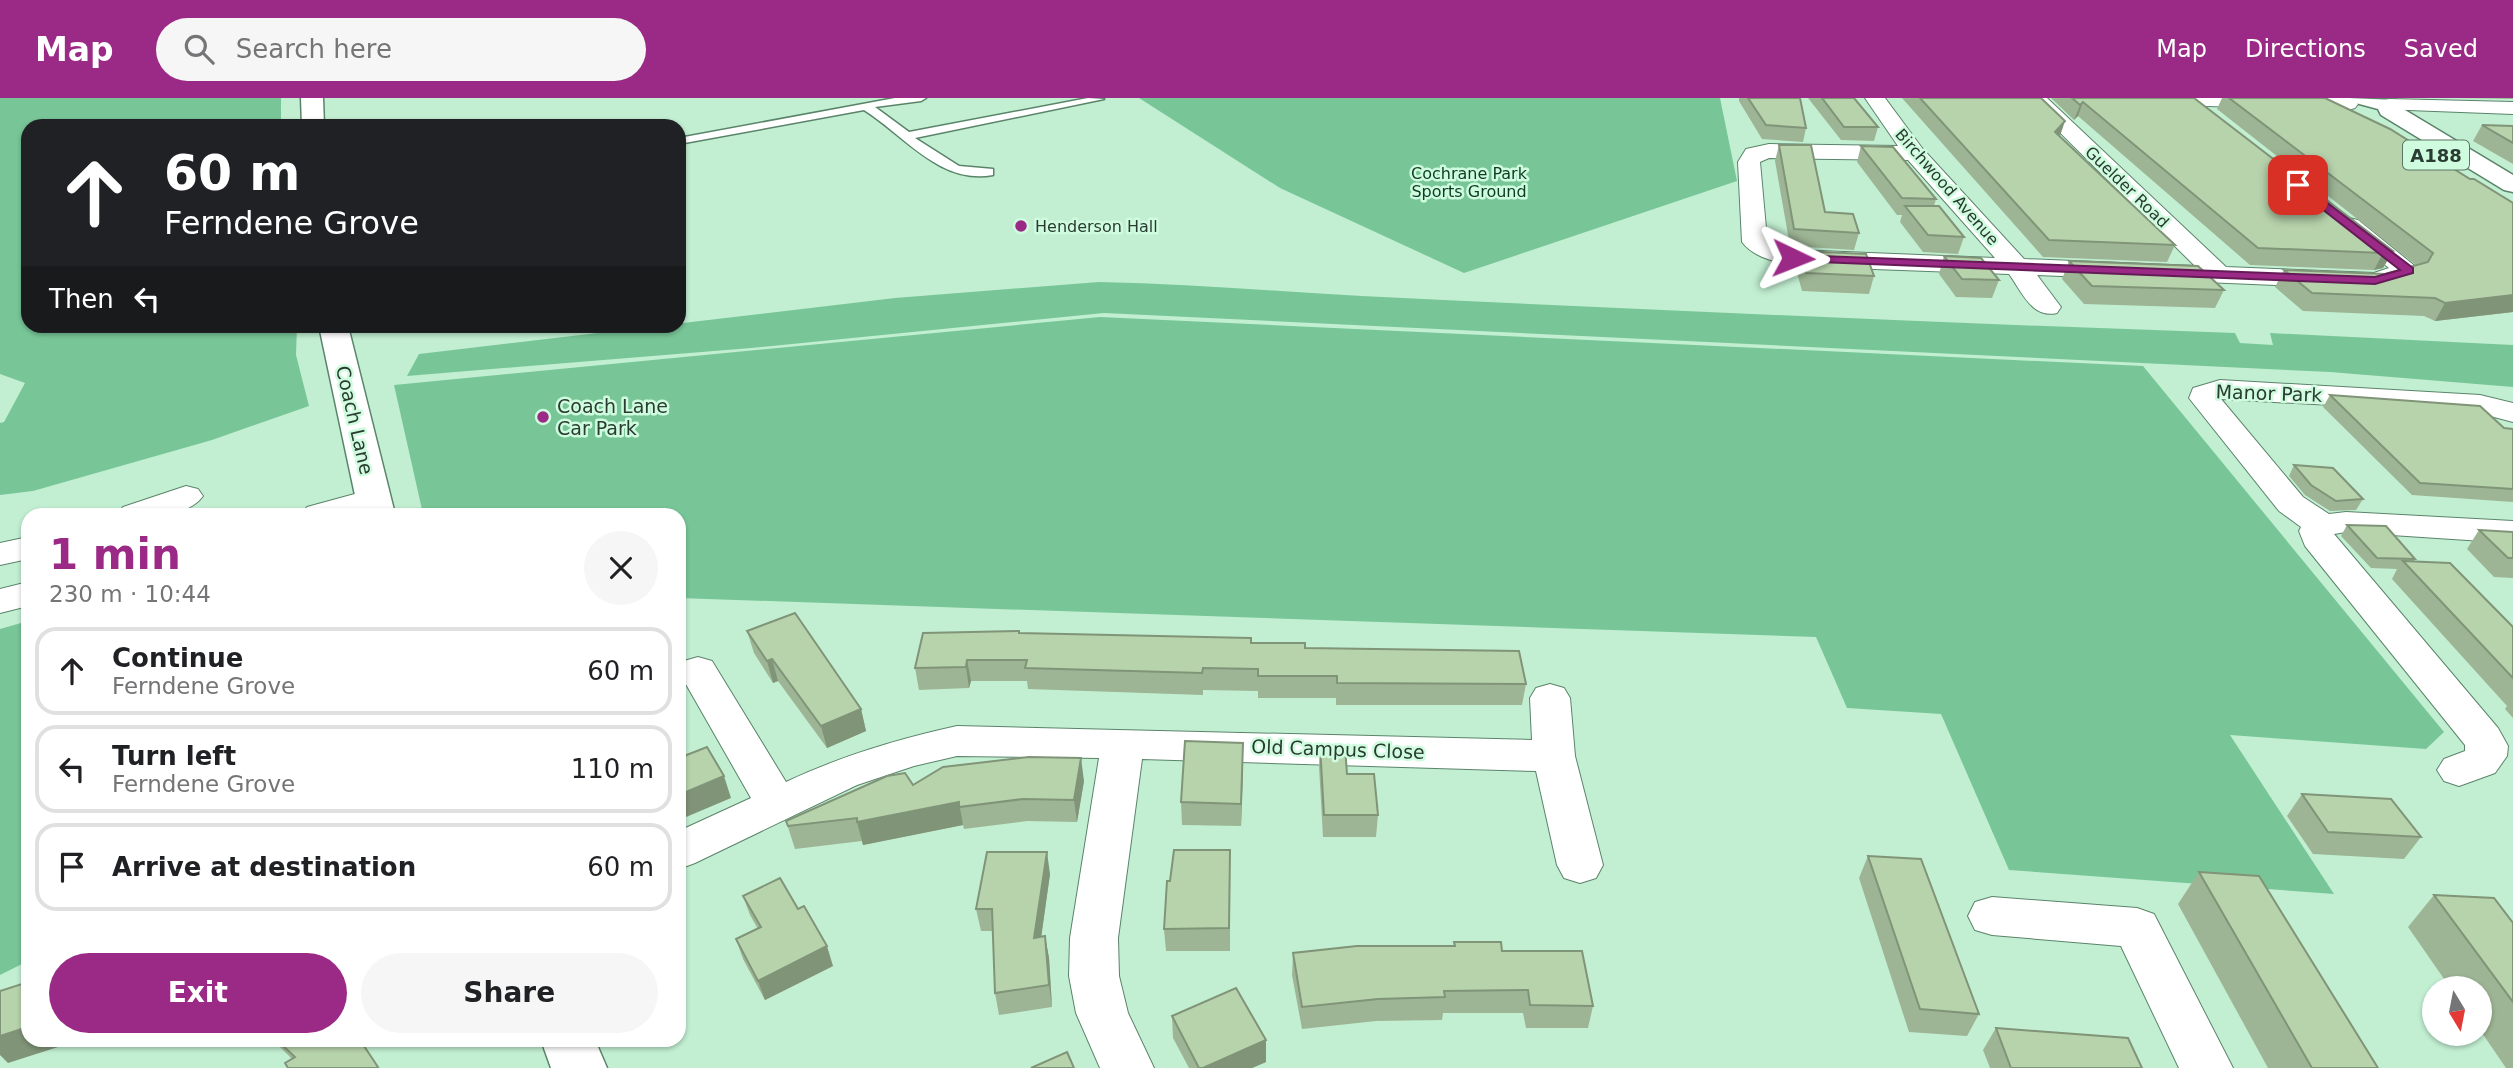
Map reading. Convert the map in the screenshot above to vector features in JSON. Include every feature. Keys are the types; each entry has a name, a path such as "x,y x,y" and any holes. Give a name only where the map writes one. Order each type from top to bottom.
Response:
{"main road":[{"path":"313,119 314,99"},
{"name":"A188","path":"2363,102 2513,186"},
{"name":"A188","path":"2363,102 2513,202"},
{"name":"Coach Lane","path":"335,333 375,507"},
{"path":"571,1047 579,1068"}],"street":[{"name":"Birchwood Avenue","path":"1875,98 1914,153 2017,267 2047,307"},
{"name":"Guelder Road","path":"2035,98 2220,276"},
{"path":"2134,98 2513,108"},
{"path":"2186,99 2220,125"},
{"path":"1914,153 1769,151 1754,154 1749,162 1755,242 1768,251 1793,258 2375,281 2409,271 2331,211"},
{"name":"Manor Park","path":"2322,525 2291,504 2204,398 2204,394 2220,389 2480,404 2513,414"},
{"path":"152,508 186,496"},
{"path":"2486,764 2487,746 2478,729 2317,539 2316,531 2322,525 2346,522 2513,532"},
{"path":"0,554 21,550"},
{"path":"0,601 21,595"},
{"path":"698,670 777,805"},
{"path":"1550,698 1554,756 1580,865"},
{"name":"Old Campus Close","path":"686,848 842,774 908,752 957,741 1123,743 1554,756"},
{"path":"1123,743 1094,938 1094,976 1102,1013 1126,1068"},
{"path":"1992,916 2137,928 2206,1068"}],"lane":[{"path":"686,140 861,102 921,98"},
{"path":"908,136 1099,99"},
{"path":"861,102 947,167 969,173 989,172"}],"green space":[{"path":"0,98 281,98 281,119 21,119 21,333 297,333 296,355 309,406 212,440 33,491 0,495 0,423 4,422 25,383 0,374"},
{"name":"Cochrane Park Sports Ground","path":"1139,98 1720,98 1737,181 1464,273 1280,188"},
{"path":"1099,282 1689,311 2235,333 2240,343 2273,345 2270,333 2513,345 2513,387 2330,372 1104,313 751,348 407,376 419,354 598,333 686,333 686,323 895,298"},
{"path":"1100,317 2143,366 2444,732 2426,749 2230,735 2334,894 2009,870 1941,714 1847,708 1816,637 686,598 686,508 422,508 394,385"},
{"path":"21,623 21,964 0,975 0,629"}],"building":[{"path":"1748,98 1800,98 1806,128 1766,125"},
{"path":"1822,98 1854,98 1878,127 1844,127"},
{"path":"1920,98 2041,98 2065,121 2055,132 2175,245 2049,240"},
{"path":"2072,98 2194,98 2393,251 2383,253 2258,248 2083,102 2080,105"},
{"path":"2229,98 2325,98 2390,129 2513,203 2513,295 2445,303 2435,298 2312,293 2284,270 2385,274 2428,262 2433,253"},
{"path":"2482,125 2513,126 2513,143"},
{"path":"1779,145 1811,145 1825,212 1853,214 1859,233 1794,229"},
{"path":"1861,146 1893,147 1936,199 1902,198"},
{"path":"1905,206 1939,206 1964,237 1928,235"},
{"path":"1800,251 1866,254 1874,276 1806,273"},
{"path":"1944,256 1981,258 1999,280 1962,279"},
{"path":"2069,261 2198,266 2224,290 2092,286"},
{"path":"2330,395 2480,406 2504,428 2513,429 2513,489 2420,483"},
{"path":"2294,465 2333,468 2363,499 2336,501 2311,485"},
{"path":"2347,525 2386,526 2415,559 2377,558"},
{"path":"2479,530 2513,532 2513,558 2508,558"},
{"path":"2403,561 2450,563 2513,627 2513,678"},
{"path":"795,613 861,709 821,726 772,659 767,661 747,631"},
{"path":"1019,631 1251,638 1251,643 1305,643 1305,648 1519,651 1526,684 1337,683 1337,676 1258,676 1258,669 1203,668 1202,673 1025,668 1027,660 967,660 966,667 915,668 923,633"},
{"path":"1185,741 1243,743 1241,804 1181,802"},
{"path":"1320,745 1345,746 1347,774 1374,774 1378,815 1324,815"},
{"path":"707,747 724,776 686,792 686,755"},
{"path":"1029,757 1081,758 1074,800 1023,799 959,807 959,802 857,822 857,818 788,826 786,821 887,776 905,773 913,785 943,767"},
{"path":"2302,794 2391,799 2421,837 2328,832"},
{"path":"1174,850 1230,850 1229,928 1164,929 1167,881 1170,881"},
{"path":"987,852 1047,852 1034,938 1045,936 1049,985 995,993 992,909 976,909"},
{"path":"1868,856 1921,859 1979,1014 1920,1009"},
{"path":"2199,872 2259,876 2378,1068 2312,1068"},
{"path":"780,878 798,909 804,906 827,946 758,981 736,939 761,927 743,896"},
{"path":"2434,895 2494,898 2513,923 2513,1002"},
{"path":"1454,942 1501,942 1502,951 1582,951 1593,1006 1530,1005 1528,990 1444,991 1445,997 1378,999 1302,1007 1293,953 1357,946 1455,946"},
{"path":"21,984 21,1029 0,1036 0,991"},
{"path":"1236,988 1266,1040 1199,1068 1172,1016"},
{"path":"1996,1028 2128,1038 2142,1068 2011,1068"},
{"path":"284,1047 365,1047 378,1067 288,1068 285,1063 295,1057"},
{"path":"1067,1052 1074,1068 1031,1068"}],"place":[{"name":"Henderson Hall","path":"1021,226"},
{"name":"Coach Lane Car Park","path":"543,417"}],"route":[{"path":"1793,258 2375,281 2409,271 2298,185"}]}
